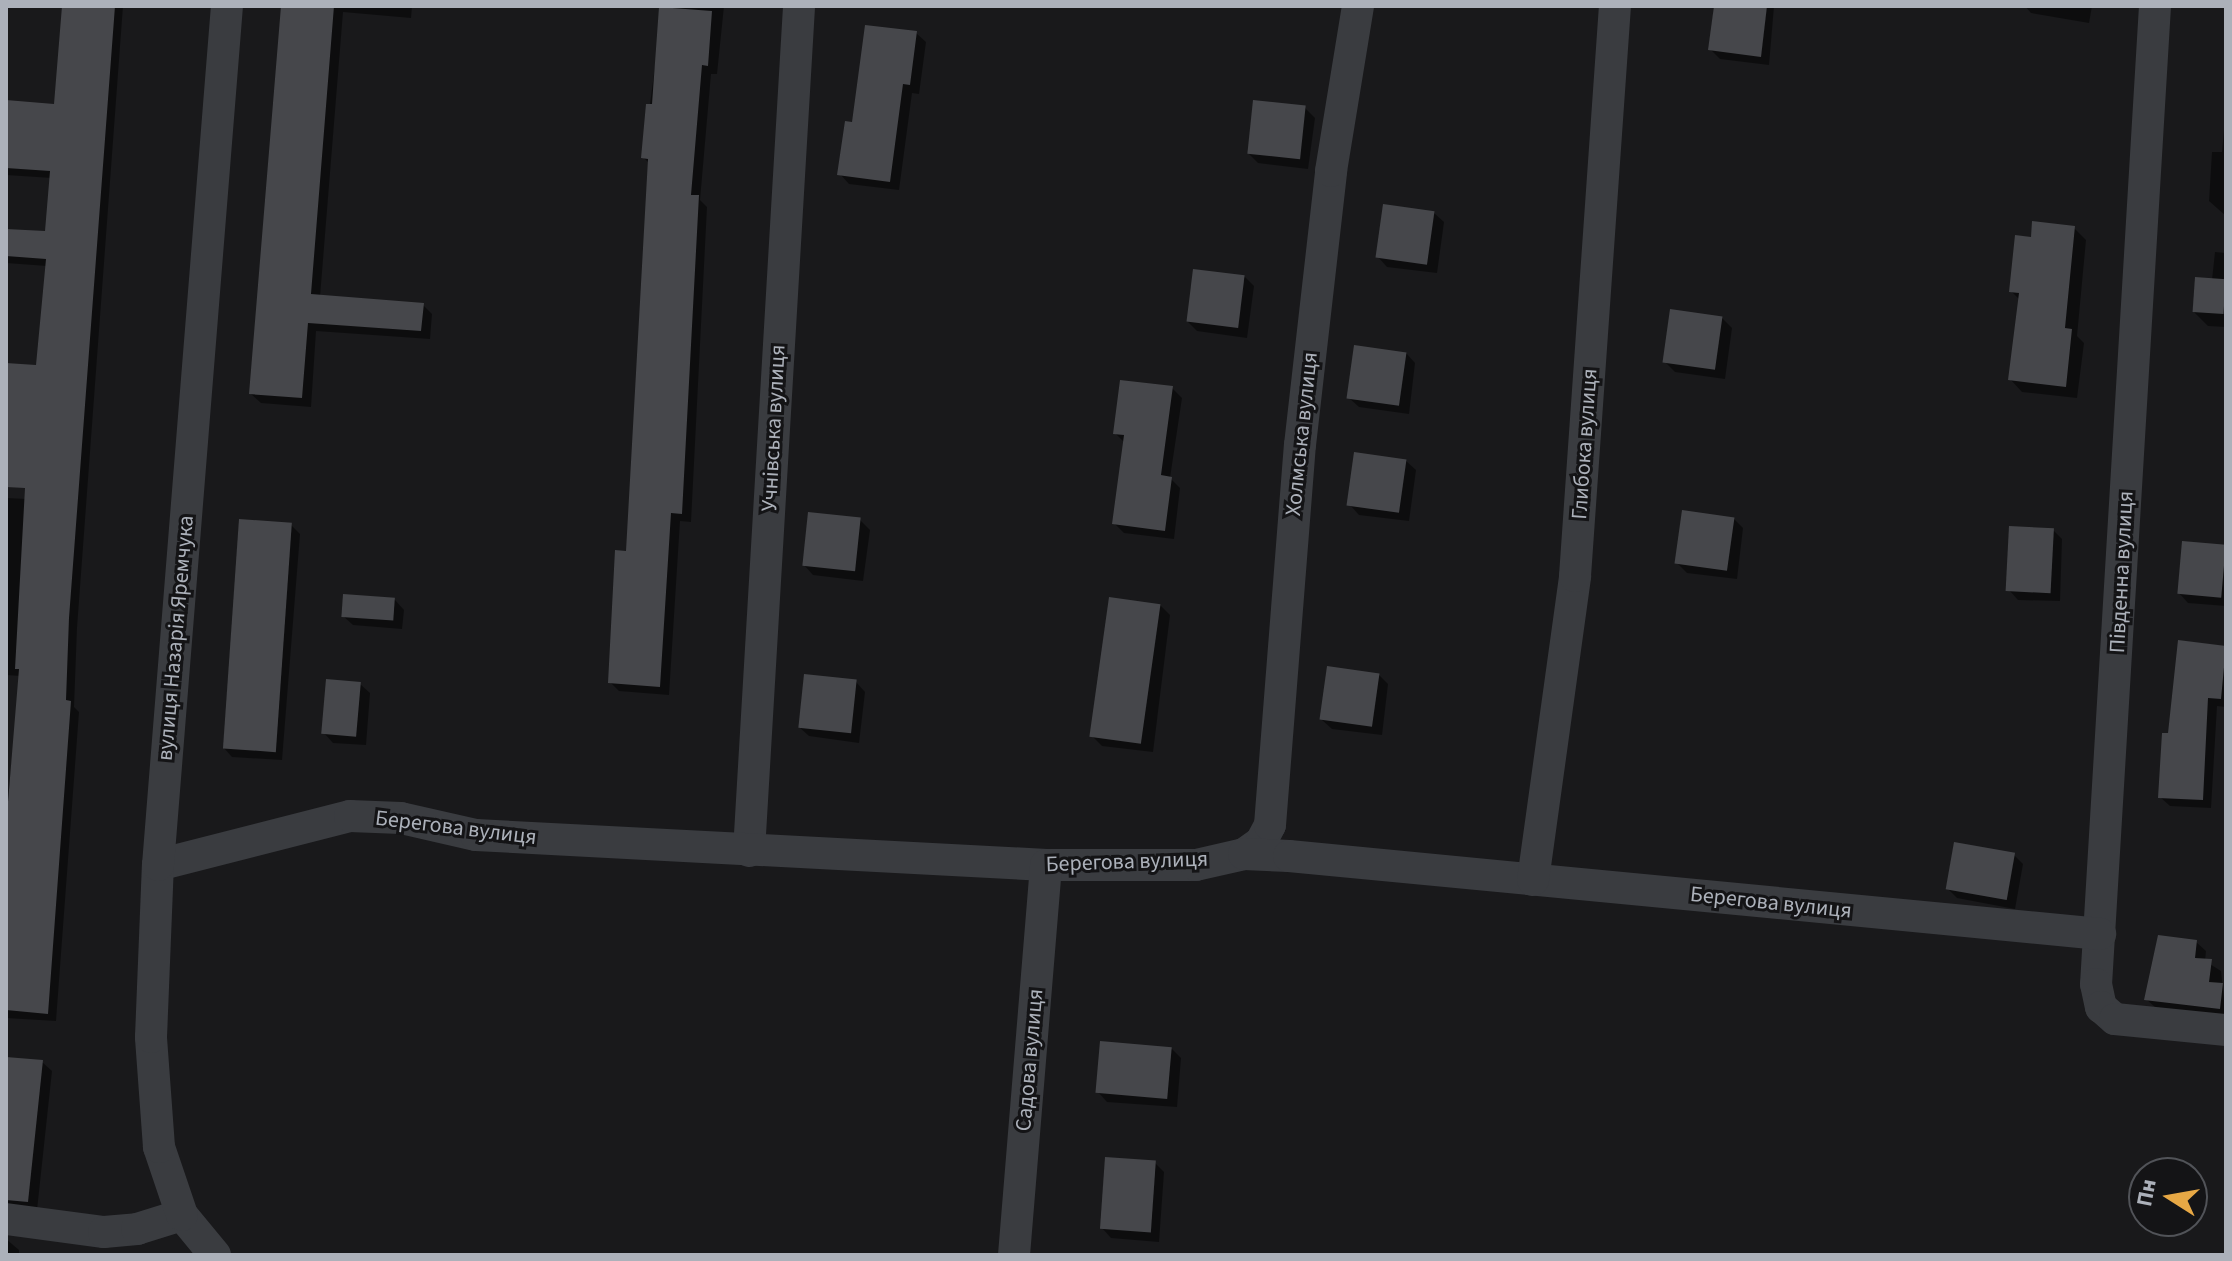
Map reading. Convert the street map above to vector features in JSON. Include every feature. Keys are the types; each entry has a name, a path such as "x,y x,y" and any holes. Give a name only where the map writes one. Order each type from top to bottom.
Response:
{"street":[{"name":"вулиця Назарія Яремчука","path":"215,1255 182,1215 159,1147 151,1037 158,865 227,6"},
{"name":"Учнівська вулиця","path":"749,851 799,6"},
{"name":"Холмська вулиця","path":"1244,854 1261,842 1270,825 1300,445 1331,171 1358,6"},
{"name":"Глибока вулиця","path":"1533,880 1575,576 1615,6"},
{"name":"Південна вулиця","path":"2155,6 2096,984 2106,1014 2226,1030"},
{"name":"Берегова вулиця","path":"158,865 350,816 401,818 476,835 1046,865 1196,865 1244,854 2100,934"},
{"name":"Садова вулиця","path":"1014,1255 1046,865"},
{"path":"6,1219 104,1232 137,1229 182,1215"}],"building":[{"path":"62,6 115,6 69,618 66,700 71,701 48,1014 6,1010 6,826 19,669 15,669 25,488 6,487 6,363 36,365 46,259 6,256 6,229 45,231 50,171 6,168 6,100 54,104"},
{"path":"281,6 334,6 311,294 424,303 421,331 308,323 302,398 249,394"},
{"path":"1714,6 1767,6 1761,57 1708,50"},
{"path":"659,7 712,11 708,66 702,65 691,195 699,195 682,514 671,513 660,687 608,683 615,550 626,551 648,159 641,158 646,104 652,104"},
{"path":"865,25 917,31 910,85 903,84 890,182 837,175 845,121 852,122"},
{"path":"1253,100 1306,106 1300,159 1247,154"},
{"path":"1383,204 1434,211 1427,265 1375,257"},
{"path":"2032,221 2075,226 2065,328 2072,329 2066,387 2008,380 2019,293 2009,292 2015,235 2031,237"},
{"path":"1193,269 1245,275 1238,328 1187,322"},
{"path":"2195,277 2226,279 2223,314 2193,312"},
{"path":"1670,309 1722,316 1715,370 1662,362"},
{"path":"1354,345 1406,352 1399,406 1346,398"},
{"path":"1120,380 1173,386 1161,475 1172,477 1165,531 1112,524 1124,435 1113,434"},
{"path":"1354,452 1406,459 1399,513 1346,505"},
{"path":"1682,510 1734,517 1727,571 1674,563"},
{"path":"808,512 861,518 855,571 802,566"},
{"path":"239,519 292,523 276,752 223,748"},
{"path":"2009,526 2054,528 2051,593 2006,591"},
{"path":"2182,541 2226,545 2221,598 2177,594"},
{"path":"343,594 395,598 393,621 341,617"},
{"path":"1109,597 1160,604 1141,744 1089,737"},
{"path":"2178,640 2226,646 2221,699 2208,698 2203,800 2158,798 2162,733 2168,733"},
{"path":"1327,666 1379,673 1372,727 1319,719"},
{"path":"804,674 857,680 851,733 798,728"},
{"path":"326,679 361,682 356,737 321,734"},
{"path":"1954,842 2015,853 2007,900 1946,889"},
{"path":"2158,935 2197,940 2195,958 2212,959 2209,982 2223,983 2220,1009 2144,1000"},
{"path":"1100,1041 1172,1047 1167,1099 1095,1093"},
{"path":"6,1057 43,1060 28,1202 6,1200"},
{"path":"1105,1157 1156,1161 1151,1232 1100,1229"}]}
